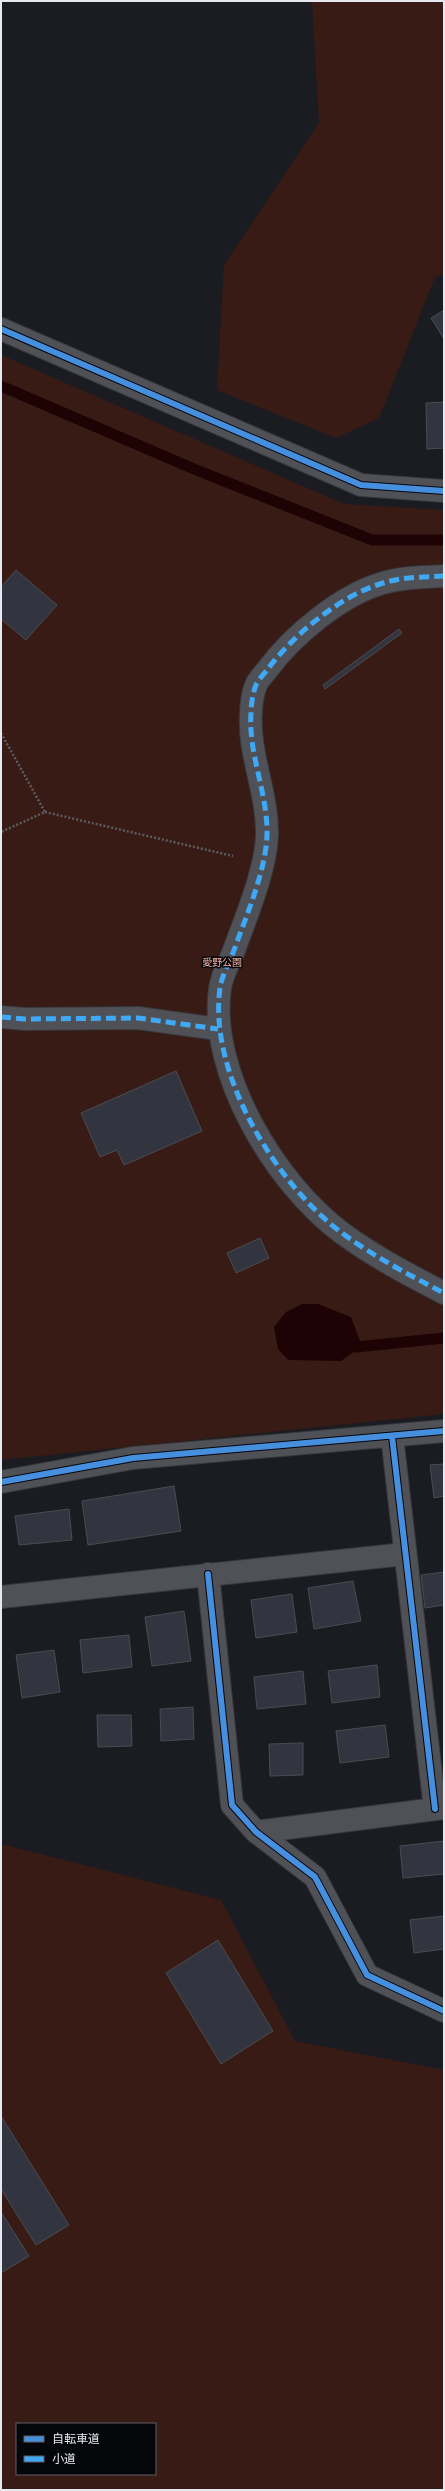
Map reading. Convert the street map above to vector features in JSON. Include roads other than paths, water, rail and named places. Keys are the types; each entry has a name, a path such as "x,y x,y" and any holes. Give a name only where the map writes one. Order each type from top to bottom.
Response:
{"street":[{"path":"1,328 361,485 444,491"},
{"path":"444,576 414,577 382,583 316,618 283,649 256,684 251,713 253,752 264,796 267,835 263,863 220,987 218,1030 226,1063 247,1115 272,1155 303,1199 341,1233 396,1268 444,1293"},
{"path":"1,1017 25,1019 138,1018 218,1030"},
{"path":"1,1482 133,1458 444,1431"},
{"path":"256,1832 439,1808 405,1554 392,1436"},
{"path":"1,1597 405,1554"},
{"path":"208,1574 232,1805 256,1832 315,1877 367,1975 444,2010"}],"waterway":[{"path":"1,386 194,469 372,540 444,540"},
{"path":"356,1347 444,1338"}],"park label":[{"name":"愛野公園","path":"222,962"}]}
